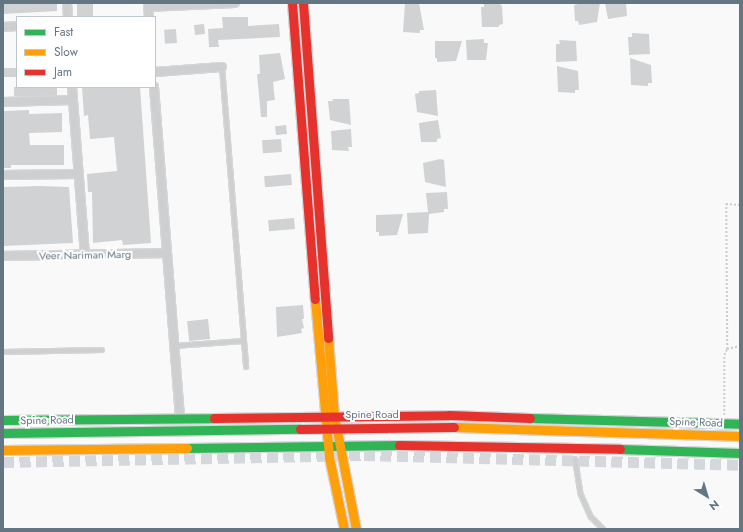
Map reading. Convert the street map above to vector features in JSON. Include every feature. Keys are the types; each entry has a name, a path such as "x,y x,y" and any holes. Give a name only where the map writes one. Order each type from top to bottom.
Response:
{"main road":[{"path":"292,3 325,427 344,529"},
{"path":"303,3 334,415 356,529"},
{"name":"Spine Road","path":"3,420 324,414 449,414 740,424"},
{"name":"Spine Road","path":"3,433 337,426 456,427 740,436"},
{"path":"3,450 328,444 449,444 740,453"}],"street":[{"path":"67,3 68,16"},
{"path":"149,16 148,5 235,3"},
{"path":"3,26 16,26"},
{"path":"156,72 222,67"},
{"path":"72,88 85,255"},
{"path":"154,88 180,417"},
{"path":"3,102 73,100"},
{"path":"3,175 78,174"},
{"name":"Veer Nariman Marg","path":"3,256 167,253"}],"lane":[{"path":"222,67 246,367"},
{"path":"174,346 244,341"},
{"path":"3,352 102,350"},
{"path":"575,459 581,495 591,517 604,529"}],"path":[{"path":"724,423 724,355 727,349 726,204 740,205"},
{"path":"727,349 740,346"}],"building":[{"path":"3,3 57,3 57,11 3,14"},
{"path":"77,3 93,3 93,16 77,16"},
{"path":"405,3 419,3 424,30 420,30 420,33 403,32"},
{"path":"484,3 499,3 502,6 503,24 499,25 499,27 482,27 481,7 484,7"},
{"path":"582,3 600,3 597,22 579,25 578,21 575,21 574,5"},
{"path":"605,3 626,3 627,16 608,19"},
{"path":"222,17 248,17 248,26 279,24 280,37 218,40 219,47 209,47 208,29 223,28"},
{"path":"204,24 205,34 195,35 194,25"},
{"path":"176,29 177,43 165,44 164,30"},
{"path":"632,33 649,34 650,54 629,55 628,37 632,37"},
{"path":"484,39 484,43 488,43 486,60 467,60 466,40"},
{"path":"559,40 576,41 577,61 556,62 556,44 560,44"},
{"path":"435,41 462,41 456,61 437,62 437,58 435,58"},
{"path":"280,53 285,79 273,82 275,100 267,101 267,117 261,117 257,74 260,74 259,55"},
{"path":"630,58 651,65 652,83 648,83 648,86 631,85"},
{"path":"557,66 578,71 579,90 575,90 575,93 558,92"},
{"path":"3,68 16,68 16,77 3,77"},
{"path":"14,87 57,88 57,96 14,96"},
{"path":"82,88 140,88 151,243 123,245 122,240 93,243 92,192 88,192 87,174 117,171 114,137 90,139 88,115 84,116"},
{"path":"436,90 438,116 417,112 415,94 419,93 419,91"},
{"path":"332,99 349,99 351,125 330,120 328,101 333,101"},
{"path":"29,110 29,114 62,113 62,132 29,133 30,145 64,145 64,165 11,165 11,168 3,168 3,111"},
{"path":"438,120 441,138 437,139 437,142 421,142 419,123"},
{"path":"286,125 287,134 276,135 275,126"},
{"path":"351,129 352,147 348,147 349,151 332,150 331,131"},
{"path":"281,139 282,152 263,153 262,140"},
{"path":"440,159 444,160 446,187 425,182 423,163"},
{"path":"291,174 292,185 265,187 264,176"},
{"path":"3,187 69,187 73,243 3,246"},
{"path":"447,192 448,209 444,209 444,212 429,214 428,233 408,234 407,213 428,212 426,193"},
{"path":"403,214 397,235 379,236 379,232 376,232 376,215"},
{"path":"294,218 295,229 269,231 268,220"},
{"path":"303,305 304,319 302,319 304,328 301,329 302,333 277,337 276,307"},
{"path":"208,319 210,339 189,341 187,321"}],"tunnel":[{"path":"3,462 364,455 740,465"}],"traffic: fast":[{"path":"3,420 214,418"},
{"path":"530,418 740,424"},
{"path":"3,433 300,429"},
{"path":"187,448 399,445"},
{"path":"620,449 740,453"}],"traffic: slow":[{"path":"315,299 329,457 344,529"},
{"path":"328,338 334,415 356,529"},
{"path":"454,427 740,436"},
{"path":"3,450 187,448"}],"traffic: jam":[{"path":"292,3 315,299"},
{"path":"303,3 328,338"},
{"path":"214,418 449,415 530,418"},
{"path":"300,429 454,427"},
{"path":"399,445 620,449"}]}
